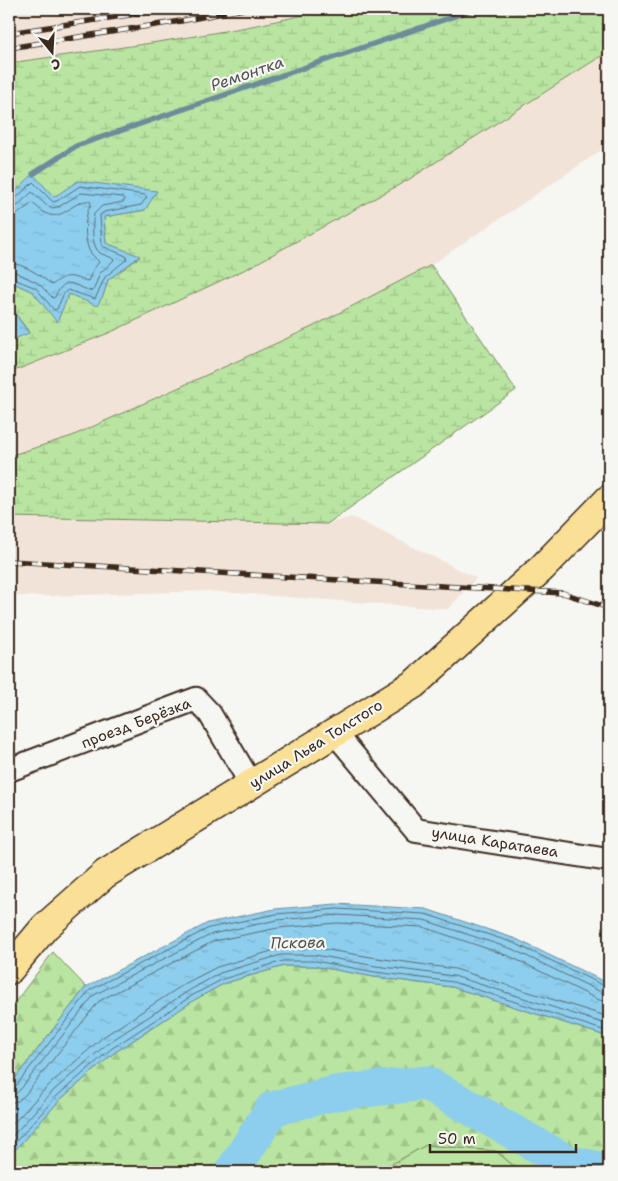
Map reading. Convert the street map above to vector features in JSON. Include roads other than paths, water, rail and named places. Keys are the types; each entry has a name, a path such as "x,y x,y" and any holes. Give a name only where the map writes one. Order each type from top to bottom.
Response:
{"main road":[{"name":"улица Льва Толстого","path":"9,970 45,927 105,874 414,684 542,568 609,499"}],"street":[{"name":"проезд Берёзка","path":"9,770 196,699 210,714 251,784"},
{"name":"улица Каратаева","path":"335,733 416,830 609,860"}],"water":[{"path":"33,174 54,197 78,181 157,191 145,210 104,217 106,243 140,256 108,280 103,296 97,306 69,294 57,322 33,292 9,281 9,198"},
{"path":"9,294 11,308 29,333 9,341"},
{"path":"336,904 426,909 516,939 609,984 609,1037 452,987 374,977 314,966 284,966 225,983 196,999 114,1053 61,1099 12,1153 9,1162 9,1086 86,987 208,923 275,909"}],"waterway":[{"name":"Ремонтка","path":"33,174 76,146 475,9"},
{"name":"Пскова","path":"232,1172 272,1109 335,1093 426,1083 567,1162 609,1171"}],"railway":[{"path":"9,33 169,9"},
{"path":"9,48 181,21 243,9"},
{"path":"9,561 563,593 609,608"}]}
